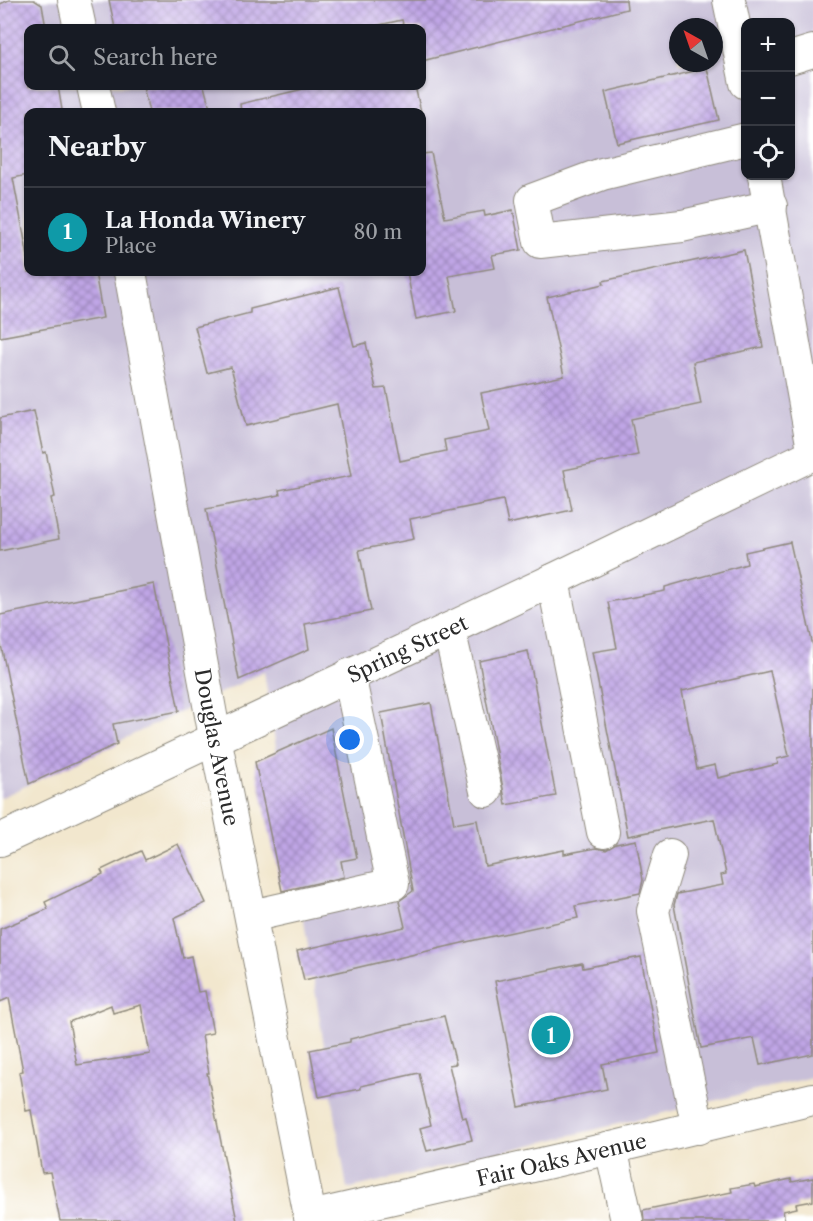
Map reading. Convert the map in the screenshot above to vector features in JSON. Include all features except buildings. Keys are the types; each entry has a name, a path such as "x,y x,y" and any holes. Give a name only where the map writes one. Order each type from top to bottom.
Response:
{"street":[{"path":"74,0 79,24"},
{"path":"729,0 744,72"},
{"path":"795,56 813,51"},
{"path":"94,90 98,108"},
{"path":"741,140 602,174 532,200 540,242 682,226 771,206"},
{"path":"765,180 813,448"},
{"name":"Douglas Avenue","path":"131,276 216,737 311,1219"},
{"name":"Spring Street","path":"0,840 553,580 813,454"},
{"path":"553,580 603,832"},
{"path":"449,629 486,791"},
{"path":"251,915 393,884 349,675"},
{"path":"669,855 653,911 698,1128"},
{"name":"Fair Oaks Avenue","path":"311,1219 813,1099"},
{"path":"611,1148 627,1221"}],"shaded area":[{"path":"0,0 813,0 813,1077 347,1189 264,672 0,798"}],"place":[{"name":"La Honda Winery","path":"551,1035"}]}
